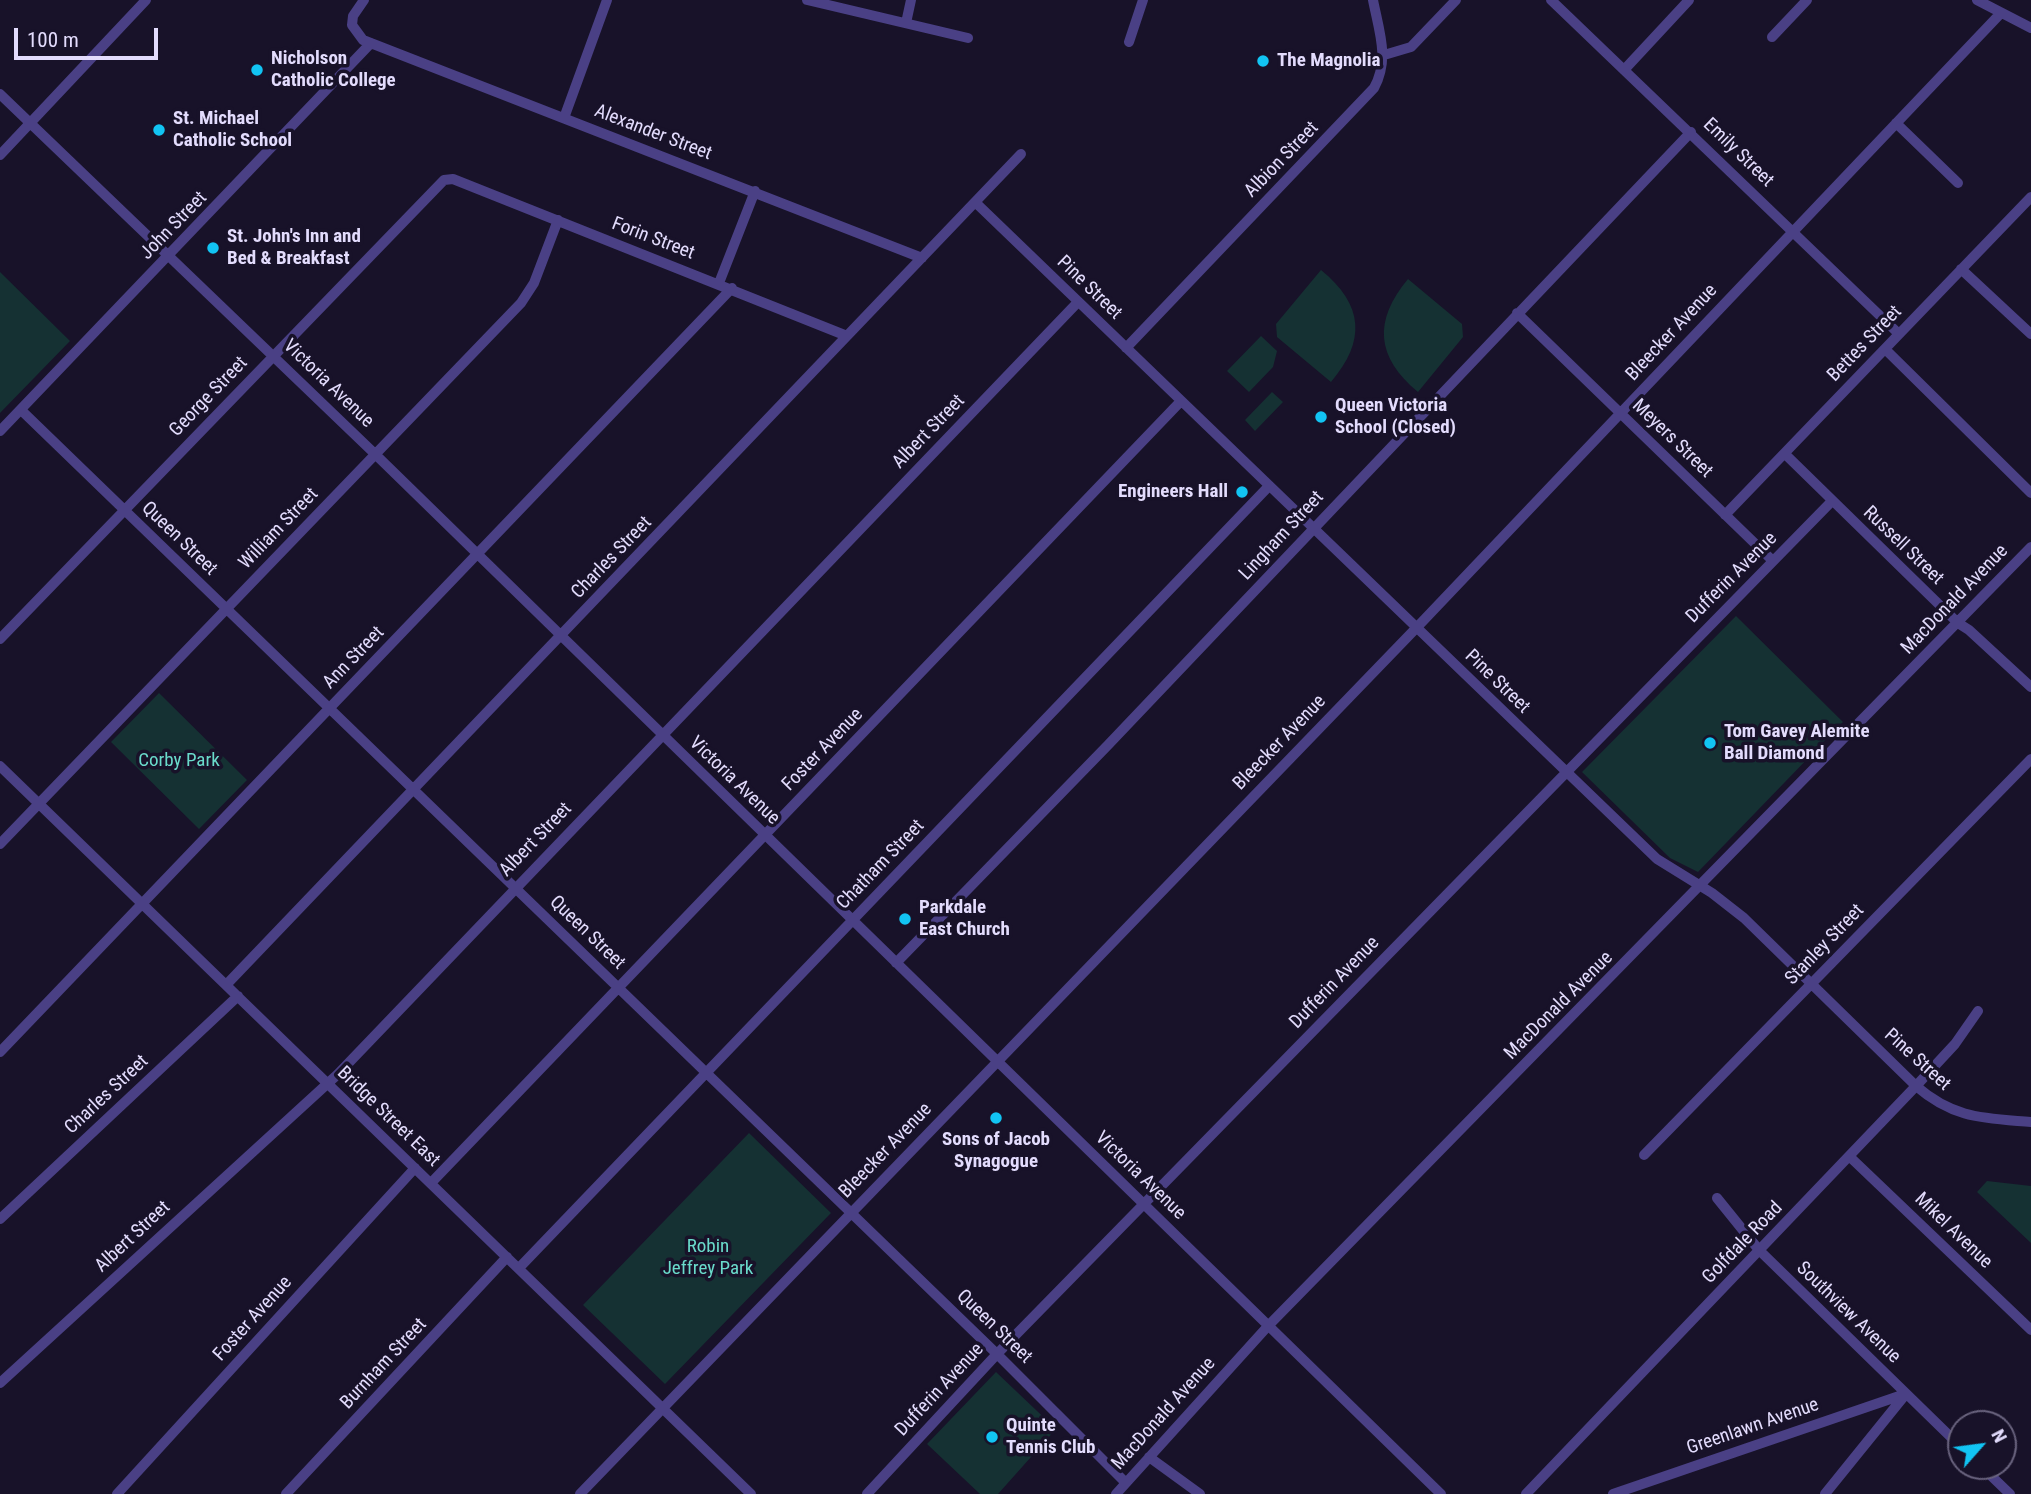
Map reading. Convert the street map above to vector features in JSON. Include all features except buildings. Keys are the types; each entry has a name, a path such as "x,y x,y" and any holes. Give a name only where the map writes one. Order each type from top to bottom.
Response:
{"street":[{"path":"0,155 146,0"},
{"path":"364,0 353,16 352,25 356,34 371,43"},
{"path":"564,118 607,0"},
{"path":"807,0 968,38"},
{"path":"906,23 911,0"},
{"path":"1129,42 1143,0"},
{"path":"1373,0 1384,55 1411,47 1456,0"},
{"name":"Emily Street","path":"1551,0 1794,230 1899,334"},
{"path":"1624,70 1689,0"},
{"path":"1772,37 1807,0"},
{"path":"1977,0 2031,28"},
{"name":"Bleecker Avenue","path":"580,1494 1416,628 2001,13"},
{"name":"Alexander Street","path":"371,43 922,257"},
{"name":"John Street","path":"0,431 371,43"},
{"name":"Albion Street","path":"1126,348 1374,88 1382,73 1384,55"},
{"name":"Victoria Avenue","path":"0,94 375,454 1441,1494"},
{"path":"1896,123 1958,183"},
{"name":"Lingham Street","path":"896,963 1691,132"},
{"name":"Charles Street","path":"226,984 1021,154"},
{"name":"Forin Street","path":"444,180 453,179 847,336"},
{"name":"George Street","path":"0,639 444,180"},
{"path":"719,283 755,191"},
{"name":"Bettes Street","path":"1725,515 2031,197"},
{"name":"Pine Street","path":"975,202 1657,859 1701,886 1744,918 1916,1086 1945,1108 1961,1114 2031,1122"},
{"name":"William Street","path":"0,844 528,293 558,220"},
{"path":"1961,269 2031,334"},
{"name":"Ann Street","path":"0,1052 732,288"},
{"name":"Albert Street","path":"0,1384 327,1083 1078,302"},
{"name":"Meyers Street","path":"1517,313 1773,561"},
{"path":"1885,349 2031,493"},
{"name":"Foster Avenue","path":"431,1183 1181,401"},
{"name":"Queen Street","path":"21,410 997,1354 1126,1483"},
{"name":"Russell Street","path":"1785,454 1958,623 2031,687"},
{"name":"Chatham Street","path":"519,1268 1269,486"},
{"name":"Dufferin Avenue","path":"867,1494 1143,1203 1832,501"},
{"name":"MacDonald Avenue","path":"1116,1494 1268,1326 2031,547"},
{"name":"Stanley Street","path":"1644,1155 2031,759"},
{"name":"Bridge Street East","path":"0,766 751,1494"},
{"name":"Charles Street","path":"0,1219 239,996"},
{"name":"Golfdale Road","path":"1526,1494 1850,1157 1955,1044 1978,1011"},
{"name":"Mikel Avenue","path":"1850,1157 2031,1330"},
{"name":"Foster Avenue","path":"117,1494 415,1168"},
{"name":"Southview Avenue","path":"1717,1198 1759,1250 1947,1434"},
{"name":"Burnham Street","path":"286,1494 508,1257"},
{"path":"1825,1494 1906,1394"},
{"name":"Greenlawn Avenue","path":"1613,1494 1906,1394"},
{"path":"1149,1457 1200,1494"},
{"path":"1996,1480 2010,1494"}],"green space":[{"path":"1321,270 1346,296 1355,324 1355,338 1350,352 1331,382 1277,337 1276,324"},
{"path":"0,272 70,341 0,413"},
{"path":"1408,279 1462,324 1463,337 1418,392 1394,365 1384,338 1389,309"},
{"path":"1261,336 1277,351 1273,367 1249,392 1227,371"},
{"path":"1272,392 1283,402 1255,431 1245,420"},
{"path":"1736,616 1843,722 1698,872 1670,858 1582,772"},
{"name":"Corby Park","path":"159,693 247,780 199,829 111,742"},
{"name":"Robin Jeffrey Park","path":"749,1133 831,1213 665,1384 583,1305"},
{"path":"1987,1181 2031,1186 2031,1243 1977,1192"},
{"name":"Quinte Tennis Club","path":"996,1372 1056,1429 998,1494 980,1494 927,1444"}],"place":[{"name":"The Magnolia","path":"1263,61"},
{"name":"Nicholson Catholic College","path":"257,70"},
{"name":"St. Michael Catholic School","path":"159,130"},
{"name":"St. John's Inn and Bed & Breakfast","path":"213,248"},
{"name":"Queen Victoria School (Closed)","path":"1321,417"},
{"name":"Engineers Hall","path":"1242,492"},
{"name":"Tom Gavey Alemite Ball Diamond","path":"1710,743"},
{"name":"Parkdale East Church","path":"905,919"},
{"name":"Sons of Jacob Synagogue","path":"996,1118"},
{"name":"Quinte Tennis Club","path":"992,1437"}]}
